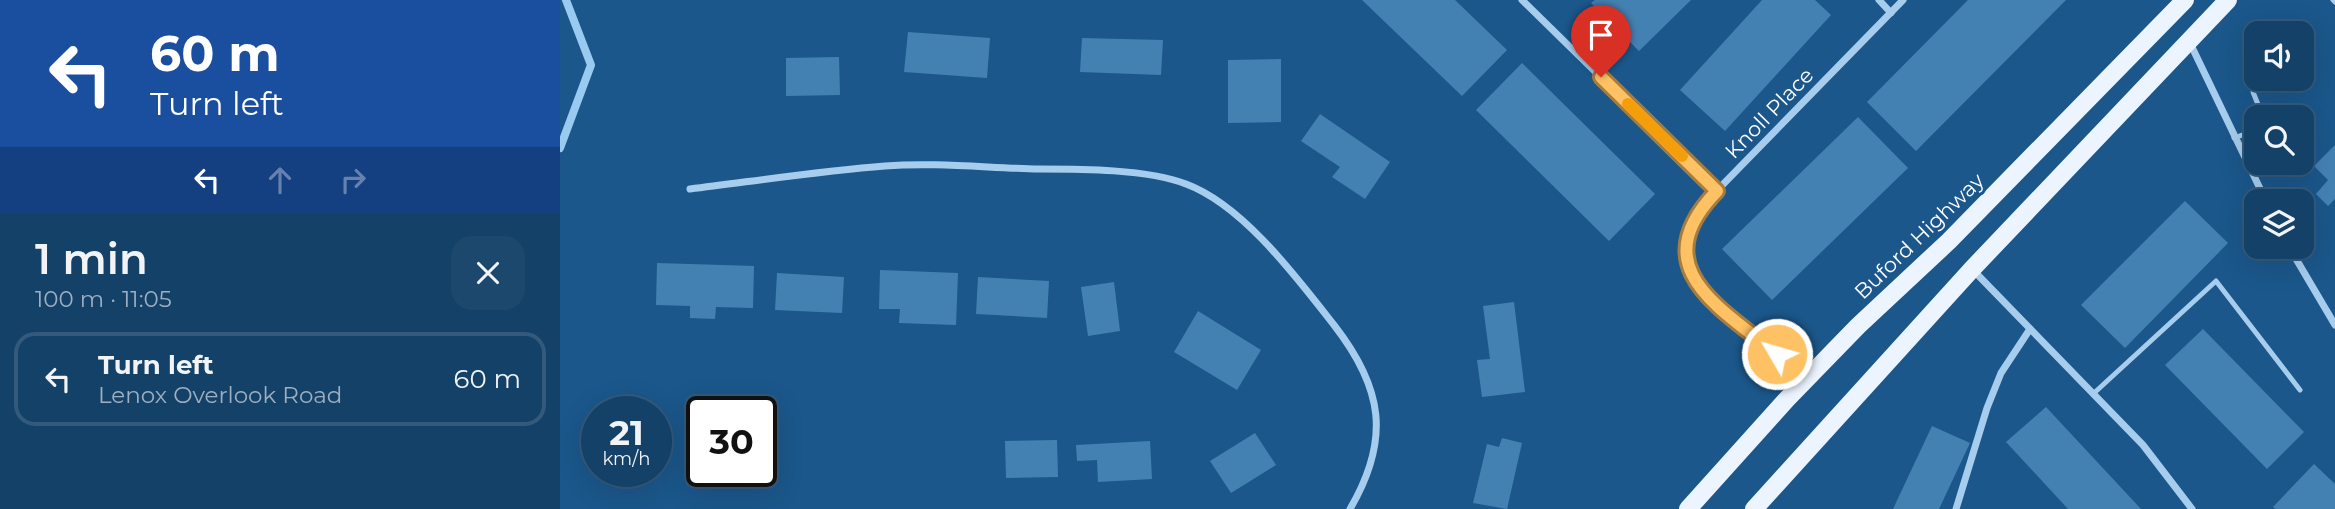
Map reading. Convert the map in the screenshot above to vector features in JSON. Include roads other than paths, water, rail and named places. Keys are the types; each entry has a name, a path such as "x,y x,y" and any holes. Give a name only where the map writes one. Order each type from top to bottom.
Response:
{"main road":[{"name":"Buford Highway","path":"1688,509 1808,378 1950,241 2185,0"},
{"path":"1754,509 1972,269 2228,0"}],"street":[{"path":"1879,0 1892,13"},
{"name":"Knoll Place","path":"1808,378 1712,302 1693,281 1685,250 1696,212 1903,0"},
{"path":"1527,2 1717,191"},
{"path":"2190,42 2260,189"},
{"path":"690,188 888,166 1121,172 1186,184 1239,216 1288,266 1339,331 1372,389 1379,431 1368,479 1350,509"},
{"path":"2297,259 2335,325"},
{"path":"1972,269 2143,445 2193,509"},
{"path":"1956,509 1987,408 2001,373 2030,330"}],"lane":[{"path":"2234,138 2244,134"},
{"path":"2093,394 2216,281 2300,390"}],"waterway":[{"path":"560,148 591,65 566,0"}]}
